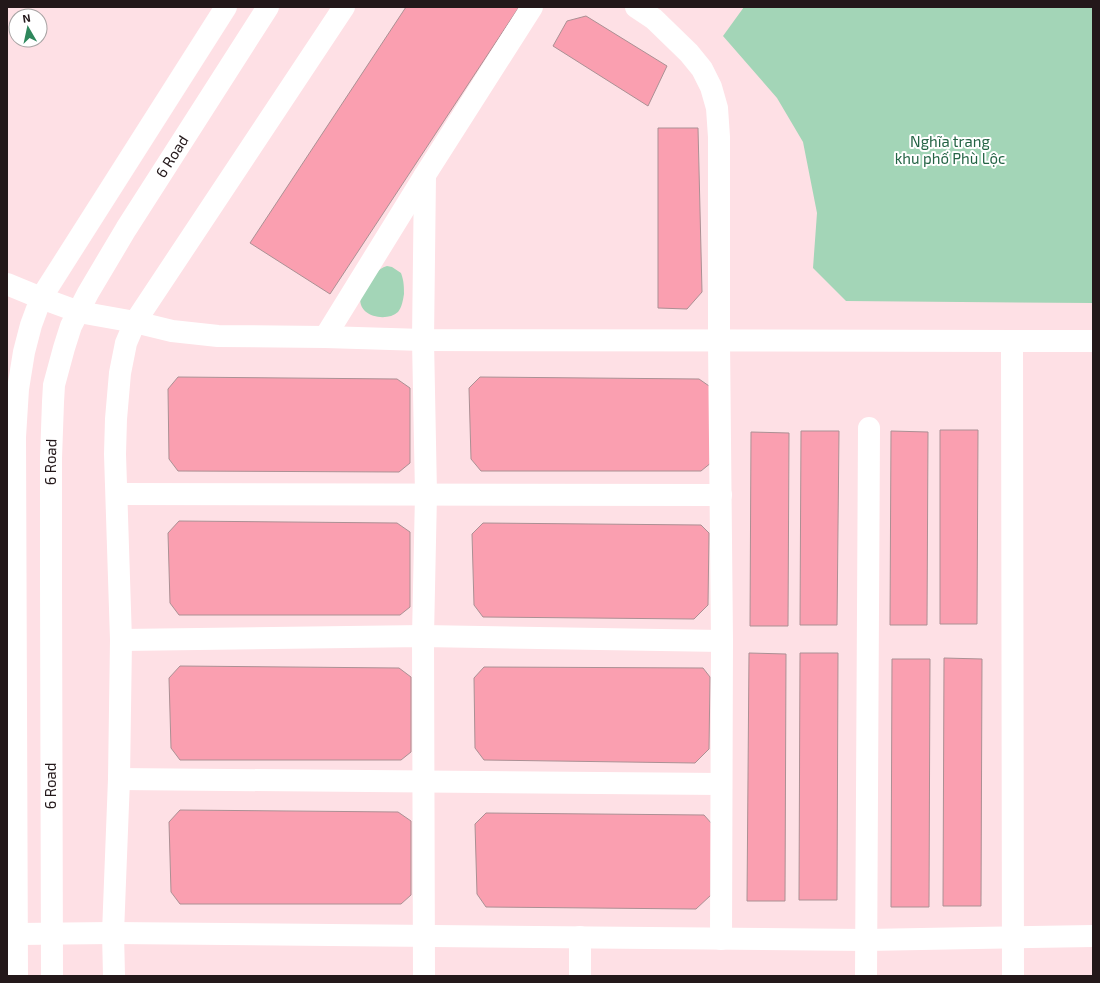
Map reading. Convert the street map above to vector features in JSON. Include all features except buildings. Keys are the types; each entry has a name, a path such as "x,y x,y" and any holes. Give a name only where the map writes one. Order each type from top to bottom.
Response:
{"street":[{"path":"17,976 16,588 14,467 15,415 24,352 31,325 41,298 226,7"},
{"name":"6 Road","path":"52,976 51,577 54,385 71,326 88,293 126,229 268,7"},
{"path":"114,976 113,933 119,779 121,640 116,419 120,373 126,344 135,322 344,7"},
{"path":"325,337 425,175 532,7"},
{"path":"636,7 654,19 689,53 702,70 717,108 720,137 719,341 722,641 721,939"},
{"path":"424,976 423,636 426,494 423,340 425,175"},
{"path":"7,284 79,312 135,322 172,331 218,336 423,340 1093,341"},
{"path":"1012,340 1013,976"},
{"path":"866,976 869,428"},
{"path":"117,494 721,494"},
{"path":"121,640 423,636 722,641"},
{"path":"119,779 721,784"},
{"path":"17,934 113,933 424,935 866,940 1093,936"},
{"path":"580,937 580,976"}],"green space":[{"name":"Nghĩa trang khu phố Phù Lộc","path":"744,7 1093,7 1093,303 846,301 813,268 817,213 803,142 777,98 723,36"},
{"path":"387,266 392,267 401,273 404,294 401,306 398,312 393,315 386,317 373,316 367,313 363,308 360,302 361,295 376,273"}]}
